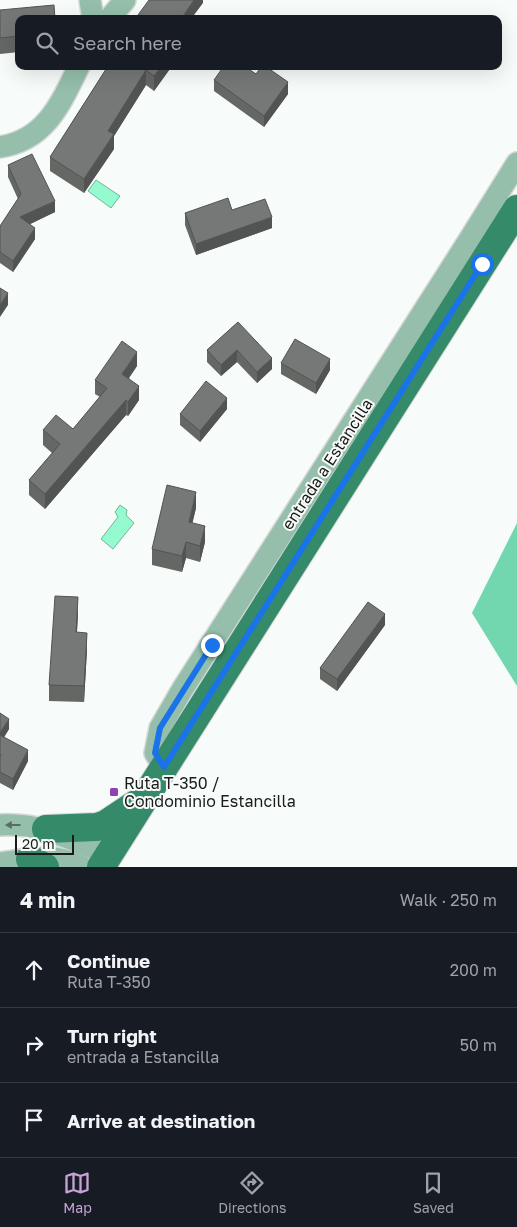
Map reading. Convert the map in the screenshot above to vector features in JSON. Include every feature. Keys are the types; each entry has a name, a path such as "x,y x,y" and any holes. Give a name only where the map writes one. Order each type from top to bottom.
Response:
{"main road":[{"path":"105,861 517,209"},
{"path":"46,829 98,827 106,824 146,797"}],"street":[{"path":"90,0 92,15"},
{"path":"113,15 125,0"},
{"path":"0,147 19,142 43,126 61,103 77,70"},
{"name":"entrada a Estancilla","path":"164,767 155,753 160,728 517,163"},
{"path":"0,825 18,824 46,829 105,861"},
{"path":"0,863 38,863 54,857 82,867"}],"shaded area":[{"path":"96,180 120,196 111,208 88,191"},
{"path":"120,505 127,510 126,515 134,523 113,549 101,539 118,517 115,512"},
{"path":"517,523 517,686 472,613"}],"building":[{"path":"149,0 194,0 184,15 138,15"},
{"path":"54,5 55,15 15,15 15,36 0,38 0,10"},
{"path":"105,70 146,70 108,131 114,134 84,179 50,157"},
{"path":"146,70 159,70 154,76"},
{"path":"221,70 250,70 256,74 259,70 271,70 288,82 264,116 214,80"},
{"path":"32,154 55,201 20,217 35,228 13,261 0,252 0,226 21,194 8,165"},
{"path":"228,198 232,210 265,199 272,217 196,244 185,213"},
{"path":"0,288 8,293 0,305"},
{"path":"238,322 272,358 257,372 237,350 221,365 207,350"},
{"path":"295,339 330,359 316,383 281,363"},
{"path":"122,341 137,352 122,374 139,386 128,402 126,400 45,494 29,480 60,444 43,430 56,415 73,429 107,388 95,380"},
{"path":"206,381 227,398 200,431 180,414"},
{"path":"167,485 196,492 189,522 205,526 200,546 186,542 182,556 152,549"},
{"path":"55,596 78,597 76,632 87,633 84,686 49,685"},
{"path":"368,602 385,614 337,679 320,668"},
{"path":"0,713 9,719 0,733"},
{"path":"0,735 28,750 13,779 0,772"}],"place":[{"name":"Ruta T-350 / Condominio Estancilla","path":"114,792"}],"route":[{"path":"212,645 182,690 160,728 155,753 164,767 482,264"}]}
